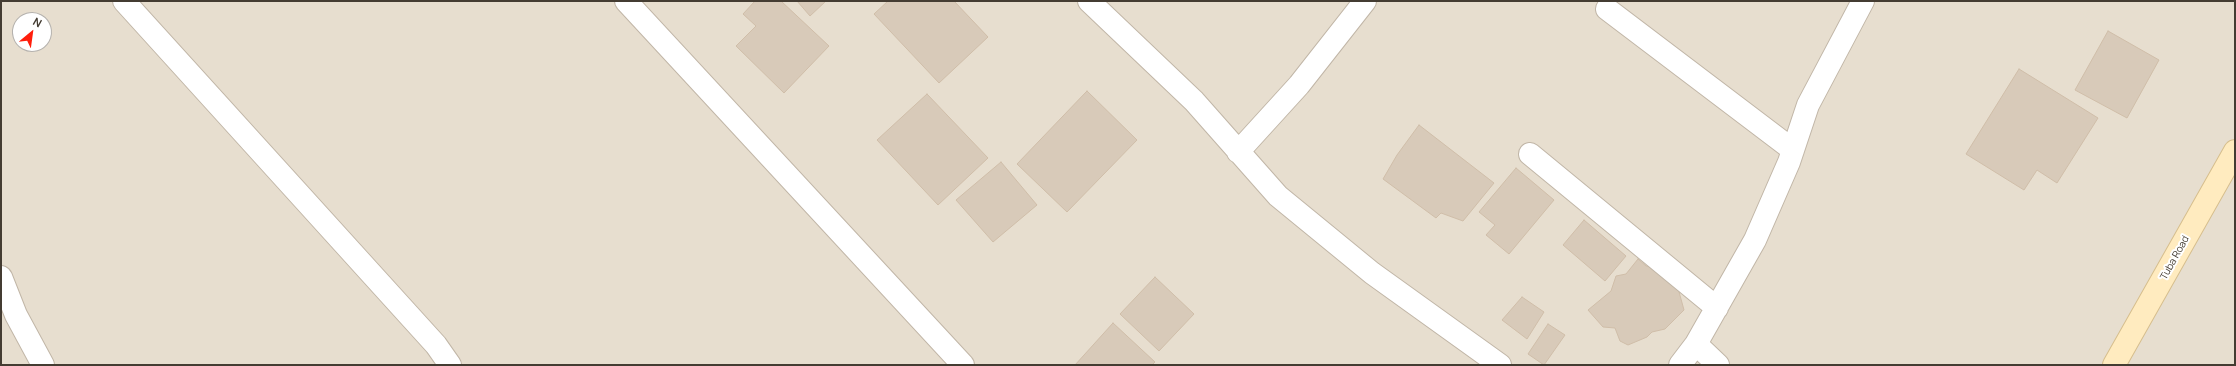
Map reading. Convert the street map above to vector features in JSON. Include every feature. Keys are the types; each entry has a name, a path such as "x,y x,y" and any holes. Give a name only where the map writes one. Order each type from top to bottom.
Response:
{"street":[{"path":"124,1 436,345 450,365"},
{"path":"626,1 963,365"},
{"path":"1089,1 1194,101 1278,196 1331,240 1500,365"},
{"path":"1238,152 1299,86 1365,1"},
{"path":"1680,365 1696,344 1755,240 1793,150 1808,105 1863,1"},
{"path":"1607,9 1793,150"},
{"name":"Tuba Road","path":"2114,365 2235,150"},
{"path":"1530,154 1717,308"},
{"path":"1,277 16,315 42,365"},
{"path":"1696,344 1718,365"}],"shaded area":[{"path":"1,1 2235,1 2235,365 1,365"}],"building":[{"path":"755,1 781,1 829,46 784,93 736,46 756,26 743,14"},
{"path":"797,1 826,1 810,16"},
{"path":"888,1 954,1 988,37 939,83 874,14"},
{"path":"2108,31 2159,60 2127,118 2075,90"},
{"path":"2019,69 2098,118 2057,183 2037,170 2024,190 1966,154"},
{"path":"1087,91 1137,140 1067,212 1017,164"},
{"path":"927,94 988,158 938,205 877,140"},
{"path":"1419,125 1494,183 1463,221 1441,213 1436,218 1383,179 1397,155"},
{"path":"1001,162 1037,205 993,242 956,200"},
{"path":"1516,168 1554,200 1509,254 1486,235 1495,225 1479,212"},
{"path":"1584,220 1626,256 1605,281 1563,245"},
{"path":"1638,259 1646,266 1663,267 1676,281 1684,310 1665,329 1652,332 1647,337 1628,345 1620,341 1615,328 1603,327 1588,310 1611,291 1616,276 1626,274"},
{"path":"1155,277 1194,314 1159,351 1120,314"},
{"path":"1522,297 1544,312 1527,339 1502,320"},
{"path":"1113,323 1155,362 1152,365 1075,365"},
{"path":"1548,324 1565,335 1544,365 1528,354"}]}
